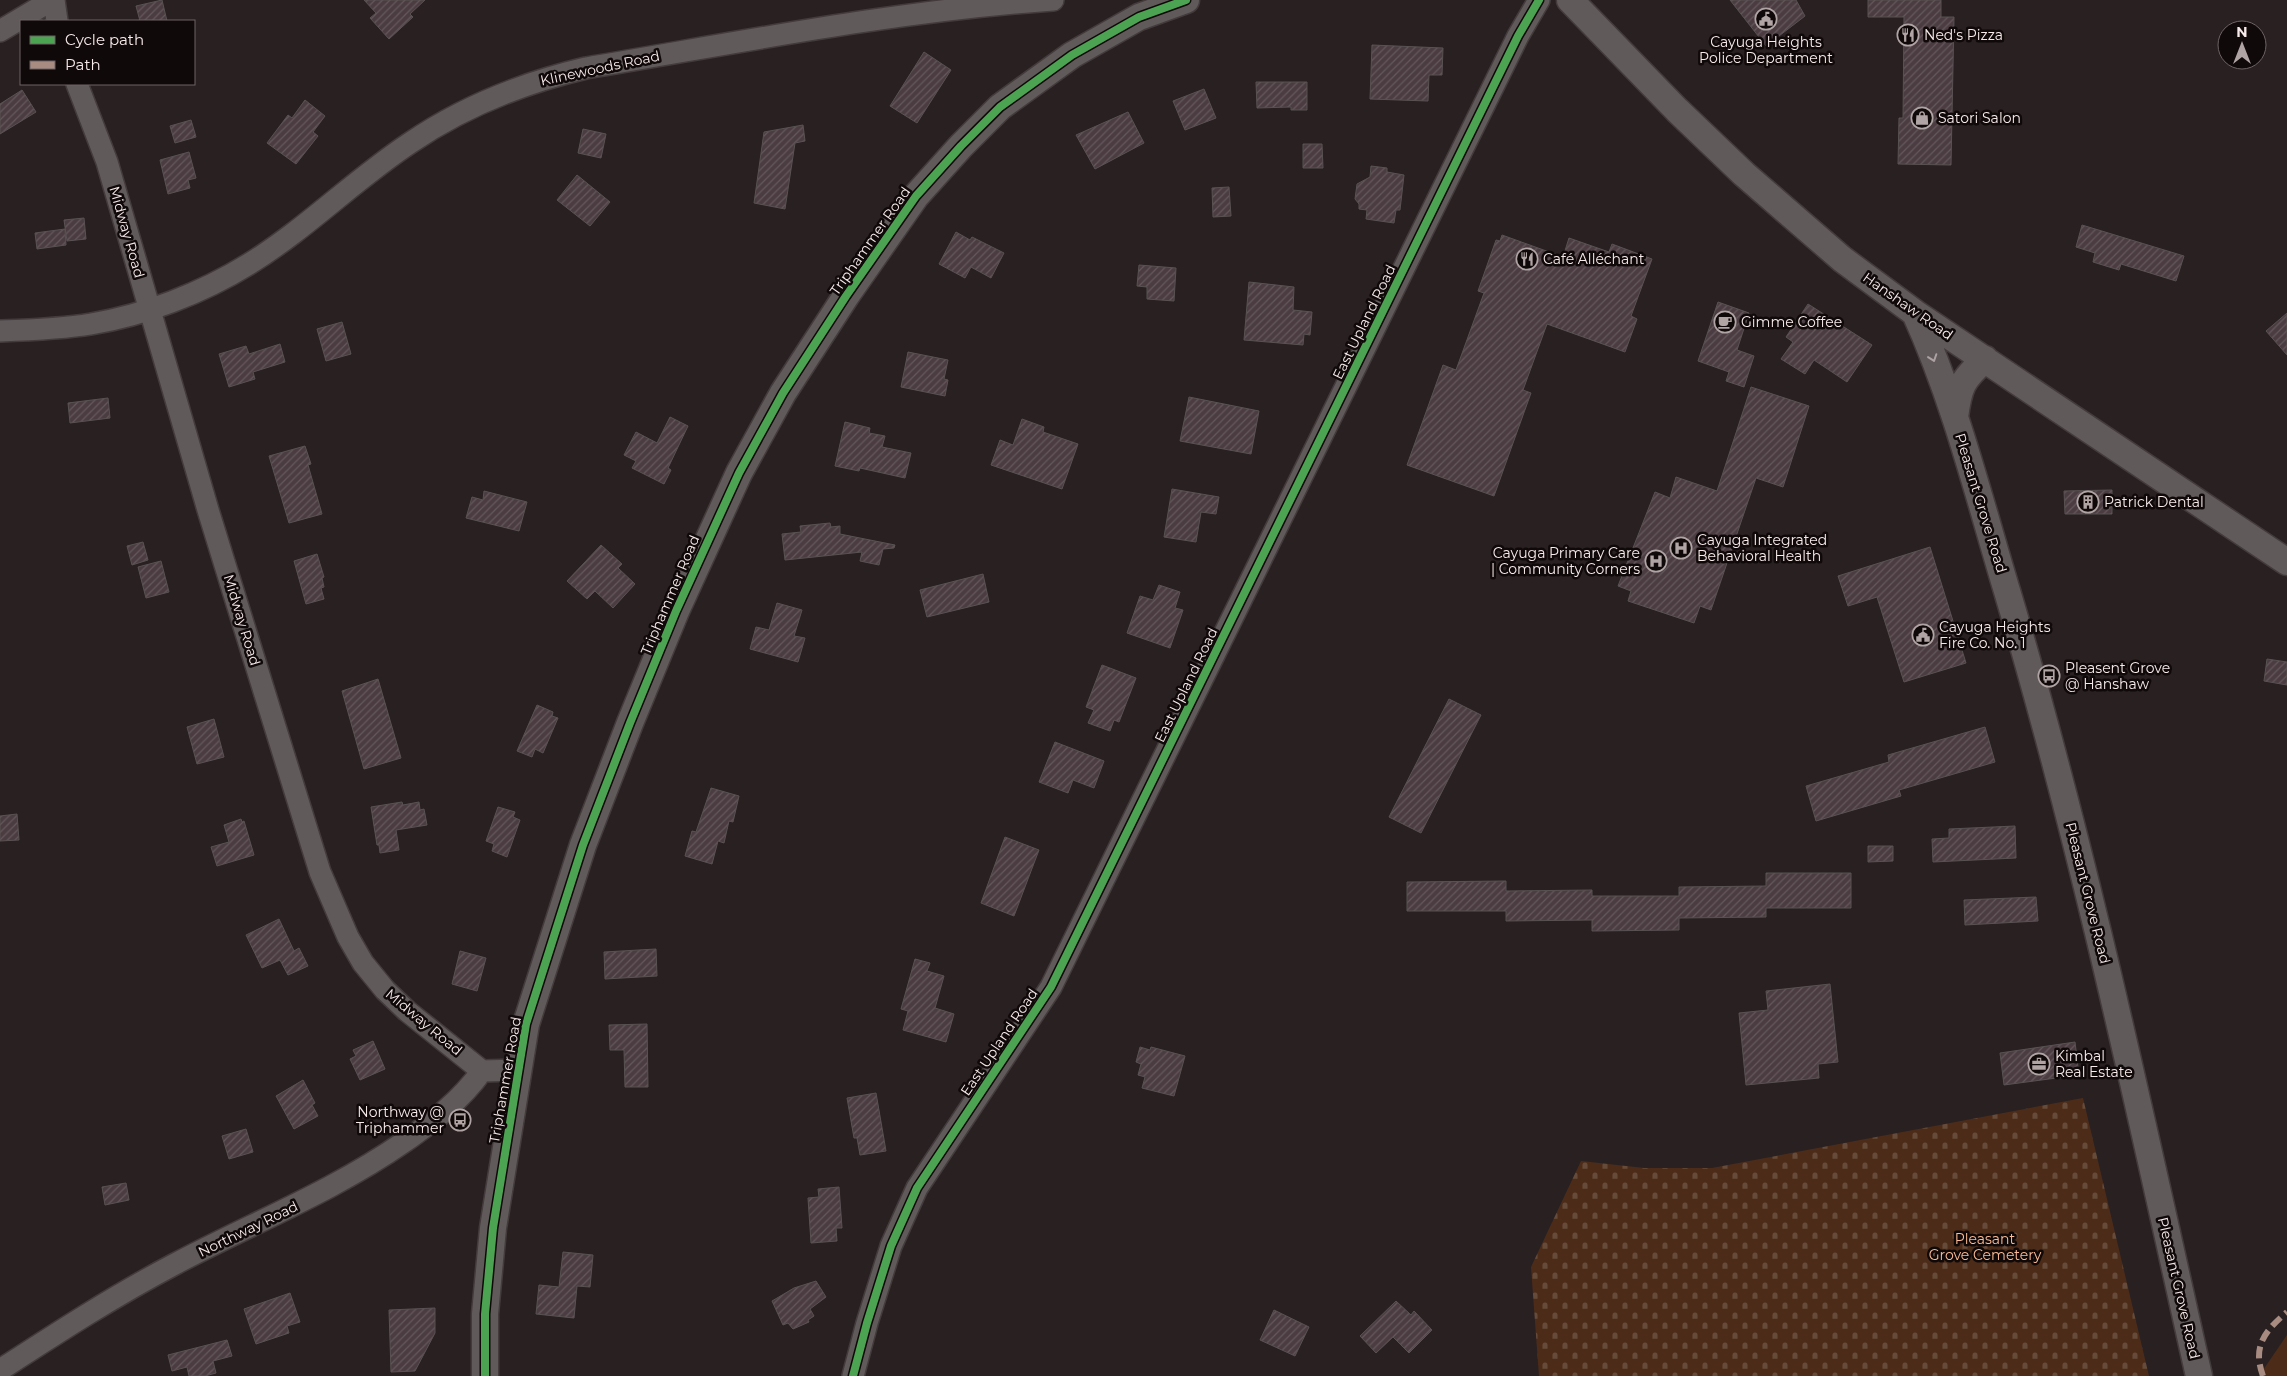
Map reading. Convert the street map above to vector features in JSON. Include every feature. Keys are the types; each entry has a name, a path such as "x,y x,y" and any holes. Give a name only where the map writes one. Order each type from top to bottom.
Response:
{"street":[{"path":"0,31 53,0 57,20"},
{"name":"Klinewoods Road","path":"0,332 91,324 173,301 220,281 250,264 408,144 452,116 498,95 545,78 586,68 949,8 1054,0"},
{"name":"Triphammer Road","path":"486,1376 486,1314 493,1228 526,1024 584,845 630,723 676,611 721,511 773,412 804,359 916,196 961,146 1000,107 1056,66 1139,17 1186,0"},
{"name":"East Upland Road","path":"853,1376 891,1246 917,1188 1051,987 1518,36 1539,0"},
{"name":"Hanshaw Road","path":"1570,0 1677,110 1744,174 1842,258 1915,313 2287,562"},
{"name":"Midway Road","path":"77,85 107,162 220,552 320,872 332,903 362,962 385,990 407,1011 482,1071"},
{"name":"Pleasant Grove Road","path":"1915,313 1955,417 2050,736 2105,962 2199,1376"},
{"name":"Pleasant Grove Road","path":"1955,417 1959,390 1964,380 1985,359"},
{"path":"482,1071 518,1070"},
{"name":"Northway Road","path":"0,1370 121,1293 176,1263 289,1209 369,1166 434,1121 465,1094 482,1071"}],"green space":[{"name":"Pleasant Grove Cemetery","path":"2083,1098 2149,1376 1539,1376 1531,1267 1581,1161 1644,1168 1712,1168"},
{"path":"2287,1335 2287,1376 2259,1376"}],"building":[{"path":"162,0 167,20 140,20 136,6"},
{"path":"364,0 425,0 410,14 413,17 389,39 370,18 376,13"},
{"path":"1730,0 1796,0 1805,16 1766,46"},
{"path":"1868,0 1941,0 1941,17 1954,17 1951,165 1898,164 1899,118 1903,118 1904,17 1868,17"},
{"path":"1372,45 1443,48 1442,75 1429,75 1428,101 1370,99"},
{"path":"924,52 951,70 917,123 890,106"},
{"path":"1256,82 1307,82 1307,110 1291,110 1291,107 1257,108"},
{"path":"1204,89 1216,118 1185,130 1173,101"},
{"path":"22,90 36,112 0,134 0,104"},
{"path":"305,100 325,116 313,132 318,136 296,164 267,143 288,115 292,118"},
{"path":"1128,112 1144,143 1095,169 1076,135"},
{"path":"191,120 196,137 175,143 170,126"},
{"path":"803,125 805,141 795,143 785,209 754,203 764,132"},
{"path":"583,129 606,134 601,158 578,153"},
{"path":"1303,144 1322,144 1323,168 1303,168"},
{"path":"189,152 196,178 188,180 190,188 168,194 160,160"},
{"path":"1371,166 1387,168 1387,172 1404,175 1400,210 1396,210 1394,223 1366,219 1367,210 1359,209 1359,204 1355,199 1357,184 1370,177"},
{"path":"577,175 610,202 590,226 557,200"},
{"path":"1229,187 1231,216 1213,217 1212,188"},
{"path":"84,218 86,239 67,241 64,220"},
{"path":"2082,225 2184,256 2176,281 2121,264 2119,270 2093,262 2095,253 2076,247"},
{"path":"65,229 66,245 37,249 35,233"},
{"path":"956,232 970,240 972,237 1004,253 991,278 971,267 965,278 939,264"},
{"path":"1502,235 1563,257 1569,238 1609,252 1612,244 1652,259 1631,316 1637,319 1625,352 1547,324 1523,390 1531,393 1494,496 1407,465 1443,365 1456,370 1484,293 1478,291 1496,240 1500,241"},
{"path":"1139,265 1176,268 1174,301 1147,299 1147,287 1137,286"},
{"path":"1249,282 1294,287 1293,310 1312,312 1310,335 1304,334 1303,345 1244,340"},
{"path":"1718,302 1749,313 1737,350 1754,356 1744,387 1726,381 1729,372 1698,361"},
{"path":"1808,304 1872,345 1847,382 1814,360 1805,374 1781,359 1793,342 1786,337"},
{"path":"2287,313 2287,355 2266,331"},
{"path":"342,322 351,354 326,361 317,329"},
{"path":"280,344 285,362 253,372 255,379 229,387 219,354 246,346 249,354"},
{"path":"908,352 948,360 944,379 948,380 945,396 901,387"},
{"path":"1751,387 1809,406 1783,487 1756,478 1711,610 1700,606 1694,623 1628,601 1631,591 1618,586 1655,492 1670,498 1676,477 1717,491"},
{"path":"1189,397 1259,411 1251,454 1180,441"},
{"path":"108,398 110,418 70,423 68,403"},
{"path":"670,417 688,426 668,468 671,470 664,484 632,468 636,461 624,455 636,432 657,443"},
{"path":"1022,419 1044,427 1043,432 1078,444 1062,489 991,465 1000,440 1013,445"},
{"path":"845,422 870,428 869,433 885,436 882,447 911,453 905,478 860,468 859,471 835,466"},
{"path":"305,446 311,464 308,465 322,514 289,523 269,456"},
{"path":"1172,489 1219,497 1216,514 1201,512 1196,542 1164,537"},
{"name":"Patrick Dental","path":"2112,490 2112,514 2065,514 2064,491"},
{"path":"484,491 527,502 519,531 466,518 472,497 483,500"},
{"path":"830,523 831,527 840,526 840,534 895,545 894,548 883,549 879,565 860,561 862,552 785,560 782,534 801,532 800,526"},
{"path":"143,542 148,560 132,565 127,546"},
{"path":"601,545 622,564 618,568 635,584 613,608 595,591 587,599 567,581"},
{"name":"Cayuga Heights Fire Co. No. 1","path":"1930,547 1966,663 1904,682 1877,597 1848,606 1838,576"},
{"path":"317,554 324,577 322,578 324,587 321,588 324,599 306,604 294,561"},
{"path":"161,561 169,592 146,598 138,567"},
{"path":"983,574 989,602 927,617 920,590"},
{"path":"1159,585 1180,592 1175,608 1183,610 1170,648 1127,633 1140,596 1153,600"},
{"path":"777,603 802,610 794,636 805,638 798,662 750,649 756,627 769,630"},
{"path":"2267,659 2287,662 2287,685 2264,681"},
{"path":"1102,665 1136,678 1119,722 1114,720 1110,731 1088,723 1094,710 1086,707"},
{"path":"378,679 401,758 364,769 342,691"},
{"path":"1449,699 1481,715 1421,833 1389,817"},
{"path":"537,705 553,712 552,716 558,718 543,753 535,749 532,757 517,751"},
{"path":"214,719 224,757 197,764 187,727"},
{"path":"1985,727 1995,762 1899,790 1901,796 1816,821 1806,786 1889,762 1888,755"},
{"path":"1055,742 1104,761 1094,788 1073,780 1068,793 1039,782"},
{"path":"711,788 739,796 733,822 729,821 724,843 718,841 712,864 685,856 692,831 696,832"},
{"path":"402,802 403,805 419,802 420,810 424,809 427,825 396,830 399,850 380,853 371,807"},
{"path":"498,807 515,812 513,817 520,820 507,857 492,851 494,844 486,841"},
{"path":"17,814 19,840 0,841 0,816"},
{"path":"241,819 242,822 244,821 254,855 217,866 211,847 229,842 224,825"},
{"path":"2015,826 2016,858 1933,862 1932,839 1949,838 1949,829"},
{"path":"1005,837 1039,850 1014,916 981,903"},
{"path":"1868,846 1893,846 1893,861 1868,862"},
{"path":"1766,873 1851,873 1851,908 1766,908 1766,917 1679,918 1679,930 1592,931 1592,920 1506,921 1506,911 1407,911 1407,882 1506,881 1506,891 1592,890 1592,896 1679,896 1679,887 1766,886"},
{"path":"2036,897 2038,921 1965,925 1964,900"},
{"path":"279,919 294,951 299,948 308,966 288,975 280,960 262,968 246,935"},
{"path":"656,949 657,976 605,979 604,952"},
{"path":"460,951 486,958 477,991 452,984"},
{"path":"915,959 930,963 927,971 944,976 935,1008 954,1014 946,1042 903,1030 908,1011 901,1009"},
{"path":"1830,984 1838,1062 1818,1064 1819,1078 1746,1085 1739,1013 1768,1010 1766,991"},
{"path":"647,1024 648,1087 625,1087 624,1050 610,1050 609,1025"},
{"path":"373,1041 385,1069 360,1080 350,1059 356,1056 353,1050"},
{"name":"Kimbal Real Estate","path":"2075,1042 2079,1075 2004,1085 2000,1053"},
{"path":"1140,1047 1150,1050 1151,1047 1185,1056 1174,1096 1142,1088 1145,1077 1138,1075 1141,1064 1136,1062"},
{"path":"303,1080 315,1103 312,1105 318,1116 294,1129 276,1096"},
{"path":"876,1093 886,1151 860,1155 857,1138 854,1138 847,1098"},
{"path":"246,1129 253,1152 229,1159 222,1136"},
{"path":"126,1183 129,1200 105,1205 102,1187"},
{"path":"839,1187 842,1228 836,1228 837,1241 811,1243 808,1198 819,1197 818,1189"},
{"path":"563,1252 593,1255 590,1287 577,1286 574,1318 536,1314 539,1285 559,1287"},
{"path":"816,1281 826,1297 810,1309 814,1316 808,1320 809,1322 793,1329 788,1323 783,1325 772,1301 794,1288"},
{"path":"290,1293 300,1322 287,1326 289,1333 256,1344 244,1309"},
{"path":"1396,1301 1411,1315 1414,1311 1432,1330 1409,1353 1393,1337 1376,1353 1360,1336"},
{"path":"435,1308 435,1333 415,1371 391,1372 389,1310"},
{"path":"1274,1310 1309,1327 1295,1356 1260,1340"},
{"path":"227,1340 232,1356 213,1361 216,1373 205,1376 189,1376 187,1367 172,1371 168,1355"}],"marked path":[{"path":"2263,1376 2259,1356 2260,1348 2272,1326 2287,1312"}],"cycle path":[{"path":"485,1376 485,1314 493,1228 526,1024 583,845 630,723 676,611 739,473 783,393 846,296 916,196 961,146 1000,107 1072,55 1139,17 1186,0"},
{"path":"853,1376 891,1246 917,1188 1051,987 1518,36 1539,0"}],"place":[{"name":"Cayuga Heights Police Department","path":"1766,19"},
{"name":"Ned's Pizza","path":"1908,35"},
{"name":"Satori Salon","path":"1922,118"},
{"name":"Café Alléchant","path":"1527,259"},
{"name":"Gimme Coffee","path":"1725,322"},
{"name":"Patrick Dental","path":"2088,502"},
{"name":"Cayuga Integrated Behavioral Health","path":"1681,548"},
{"name":"Cayuga Primary Care | Community Corners","path":"1656,561"},
{"name":"Cayuga Heights Fire Co. No. 1","path":"1923,635"},
{"name":"Pleasent Grove @ Hanshaw","path":"2049,676"},
{"name":"Kimbal Real Estate","path":"2039,1064"},
{"name":"Northway @ Triphammer","path":"460,1120"}]}
